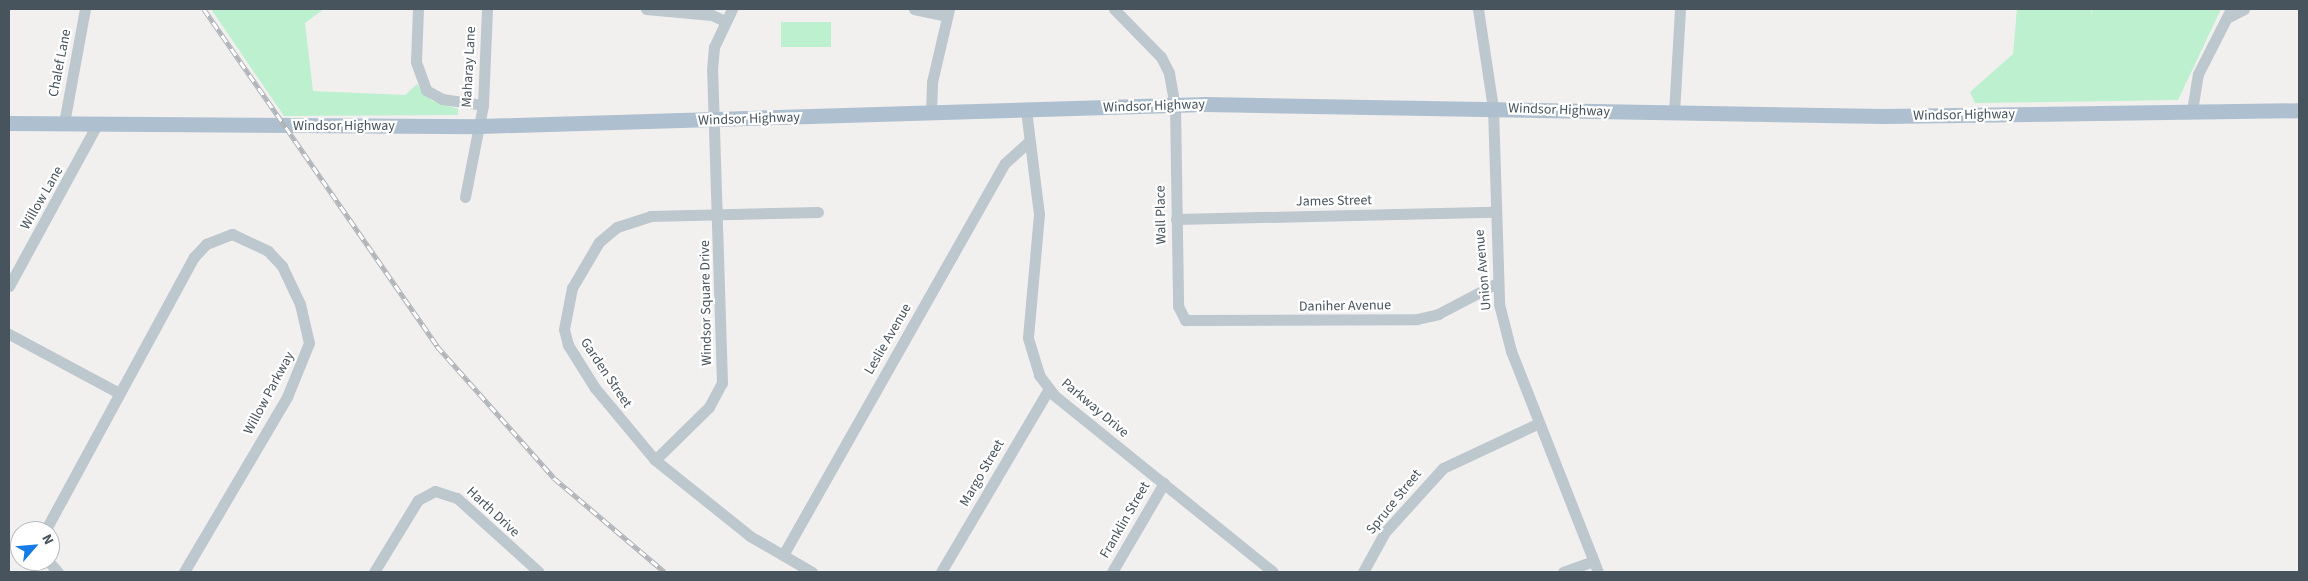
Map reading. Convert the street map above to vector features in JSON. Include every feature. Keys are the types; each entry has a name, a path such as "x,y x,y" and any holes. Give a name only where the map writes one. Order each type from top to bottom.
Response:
{"main road":[{"name":"Windsor Highway","path":"9,123 480,126 1175,106 1493,108 1883,116 2299,110"}],"street":[{"name":"Chalef Lane","path":"64,123 85,9"},
{"path":"418,9 416,62 426,90 442,99 483,105"},
{"name":"Maharay Lane","path":"465,197 483,105 487,9"},
{"name":"Windsor Square Drive","path":"655,460 709,408 722,383 719,214 712,62 725,21 732,9"},
{"path":"914,9 948,12 932,82 931,113"},
{"name":"Union Avenue","path":"1478,9 1493,108 1493,212 1497,284 1511,351 1598,572"},
{"path":"1674,113 1680,9"},
{"path":"2192,111 2198,74 2230,13 2244,9"},
{"path":"646,10 712,15 725,21"},
{"name":"Wall Place","path":"1121,11 1166,64 1175,106 1178,306 1185,320"},
{"name":"Parkway Drive","path":"1026,110 1027,144 1039,214 1028,338 1031,355 1048,389 1273,572"},
{"name":"Willow Lane","path":"9,286 98,124"},
{"name":"Leslie Avenue","path":"783,555 1005,163 1027,144"},
{"name":"Garden Street","path":"812,572 783,555 705,502 655,460 623,426 576,358 564,329 566,304 599,242 617,227 650,216 818,212"},
{"name":"James Street","path":"1176,219 1493,212"},
{"name":"Willow Parkway","path":"51,521 118,392 206,244 232,234 268,251 282,266 308,328 306,355 287,397 184,572"},
{"name":"Daniher Avenue","path":"1185,320 1417,319 1438,314 1478,289 1497,284"},
{"path":"9,334 118,392"},
{"name":"Margo Street","path":"941,572 1048,389"},
{"name":"Spruce Street","path":"1363,572 1385,532 1443,468 1540,423"},
{"name":"Franklin Street","path":"1112,572 1164,482"},
{"name":"Harth Drive","path":"374,572 418,500 435,491 457,498 539,572"},
{"path":"1563,572 1593,561"}],"green space":[{"path":"211,9 324,9 305,23 313,91 405,95 417,84 432,101 458,109 458,115 284,116"},
{"path":"2017,9 2091,9 2092,16 2092,9 2221,9 2178,100 1975,103 1970,92 2013,54"},
{"path":"781,22 831,22 831,47 781,47"}],"railway":[{"path":"204,9 437,346 554,478 665,572"}]}
